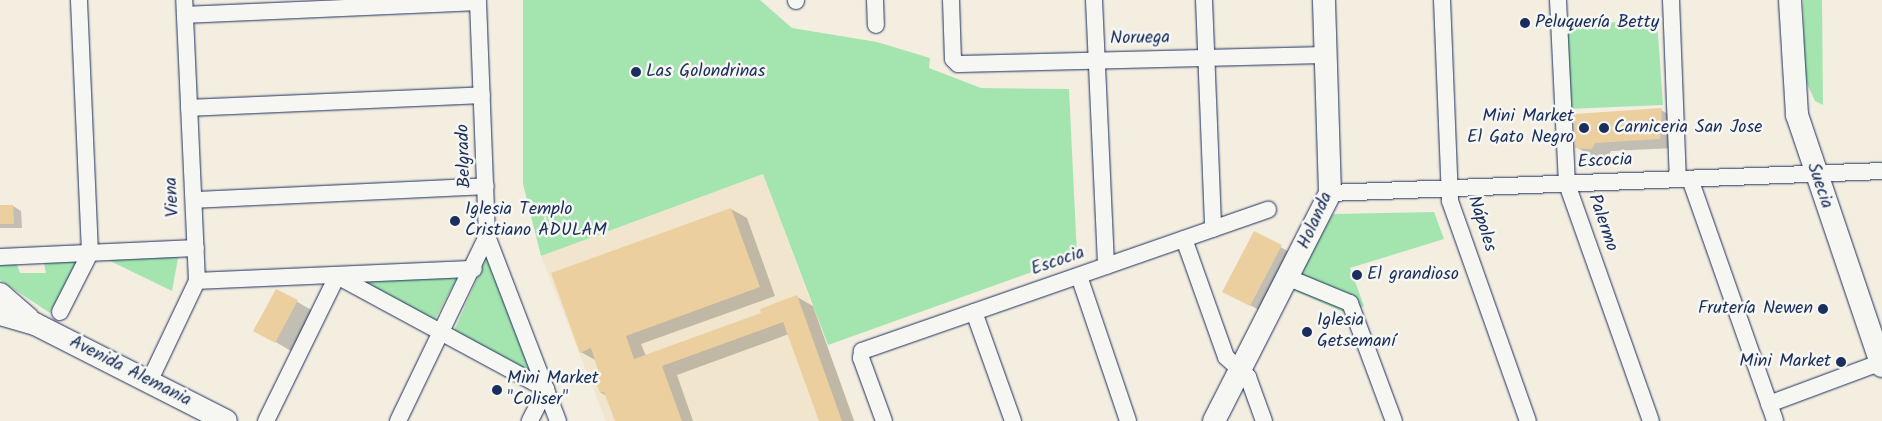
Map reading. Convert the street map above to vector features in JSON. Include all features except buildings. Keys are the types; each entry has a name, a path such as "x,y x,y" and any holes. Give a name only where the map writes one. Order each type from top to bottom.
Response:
{"street":[{"path":"60,312 90,253 79,0"},
{"path":"875,0 876,25"},
{"name":"Noruega","path":"951,0 955,63 1327,55"},
{"path":"1094,0 1106,266"},
{"path":"1204,0 1213,229"},
{"name":"Holanda","path":"1214,421 1289,278 1330,194 1324,0"},
{"name":"Nápoles","path":"1442,0 1450,201 1528,421"},
{"name":"Palermo","path":"1558,0 1567,184 1651,421"},
{"path":"1671,0 1684,179 1775,421"},
{"name":"Suecia","path":"1790,0 1795,104 1814,173 1882,364"},
{"path":"185,8 478,1"},
{"name":"Belgrado","path":"478,1 487,236 558,421"},
{"name":"Viena","path":"150,382 197,281 185,8"},
{"path":"189,108 482,95"},
{"name":"Escocia","path":"1330,194 1882,170"},
{"path":"194,200 486,186"},
{"name":"Escocia","path":"884,421 861,353 1268,210"},
{"path":"398,421 474,270 487,236"},
{"path":"1184,239 1226,357 1242,369 1248,378 1264,421"},
{"path":"0,257 196,248"},
{"path":"197,281 474,270"},
{"path":"337,276 546,389 530,421"},
{"path":"266,421 337,276"},
{"path":"1079,276 1128,421"},
{"path":"1289,278 1350,303 1394,421"},
{"name":"Avenida Alemania","path":"0,294 35,324"},
{"path":"974,312 1013,421"},
{"name":"Avenida Alemania","path":"0,314 35,324 224,421"},
{"path":"1769,404 1882,364"}],"shaded area":[{"path":"763,174 855,421 606,421 541,256"}],"green space":[{"path":"523,0 760,0 792,28 877,42 930,58 929,68 981,88 1069,89 1077,256 828,345 763,174 541,256 523,184"},
{"path":"1803,0 1822,0 1823,105 1815,101 1805,79"},
{"path":"1657,20 1663,105 1568,109 1564,25"},
{"path":"1434,212 1444,239 1350,268 1364,306 1348,314 1291,289 1333,214"},
{"path":"489,251 532,373 454,331"},
{"path":"179,253 172,291 102,257"},
{"path":"80,258 50,313 0,280 0,261 15,260 20,273 46,273 43,259"},
{"path":"460,273 433,323 354,279"}],"place":[{"name":"Peluquería Betty","path":"1525,23"},
{"name":"Las Golondrinas","path":"636,72"},
{"name":"Mini Market El Gato Negro","path":"1584,128"},
{"name":"Carniceria San Jose","path":"1604,128"},
{"name":"Iglesia Templo Cristiano ADULAM","path":"455,221"},
{"name":"El grandioso","path":"1357,275"},
{"name":"Frutería Newen","path":"1823,309"},
{"name":"Iglesia Getsemaní","path":"1307,332"},
{"name":"Mini Market","path":"1841,362"},
{"name":"Mini Market \"Coliser\"","path":"497,390"}]}
